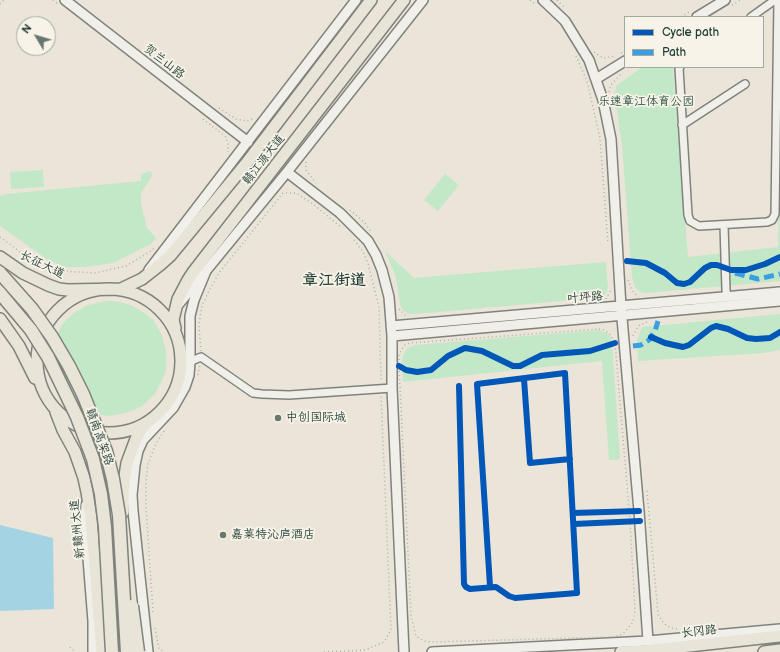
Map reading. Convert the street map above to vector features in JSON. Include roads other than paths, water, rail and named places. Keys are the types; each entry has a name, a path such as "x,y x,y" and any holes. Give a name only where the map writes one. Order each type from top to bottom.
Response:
{"highway":[{"name":"赣南高架路","path":"0,273 32,309 52,337 83,394 106,451 113,479 119,515 128,652"},
{"name":"赣南高架路","path":"0,293 31,330 48,357 78,417 93,459 101,494 105,528 112,652"},
{"path":"119,515 138,652"}],"main road":[{"name":"赣江源大道","path":"98,289 121,289 142,279 170,256 244,165 371,0"},
{"name":"赣江源大道","path":"179,343 172,320 182,290 194,271 404,0"},
{"name":"长征大道","path":"0,257 23,273 59,289 98,289"},
{"path":"112,288 138,294 161,310 170,321 186,364 175,392 167,404 158,415 142,428 127,463 123,488 123,513 133,652"},
{"path":"43,390 39,378 37,352 40,339 46,326 53,315 73,298 98,289"},
{"path":"0,319 19,346 33,375 43,390"},
{"name":"新赣州大道","path":"43,390 54,409 77,458 87,492 91,518 102,652"},
{"path":"54,409 77,426 90,431 105,434 133,430 158,415"},
{"name":"长冈路","path":"621,652 644,651 780,636"},
{"path":"764,652 780,650"}],"street":[{"path":"142,279 356,0"},
{"path":"175,310 287,172 423,0"},
{"path":"699,16 725,0"},
{"path":"753,16 777,0"},
{"path":"679,68 688,215 690,221 699,226 768,222 772,220 775,214 777,0"},
{"name":"贺兰山路","path":"62,2 248,142"},
{"path":"541,3 565,21 589,60 603,100 611,139 622,311 639,511 648,641"},
{"path":"596,79 624,62"},
{"path":"682,125 745,84"},
{"path":"287,172 340,213 368,241 382,270 389,297 392,326 392,388 404,652"},
{"path":"724,225 727,296"},
{"path":"148,652 133,511 132,495 135,465 138,451 144,440 180,398 185,387 189,375 186,364 190,316 194,300 206,271"},
{"name":"叶坪路","path":"392,336 622,311 727,296 780,292"},
{"name":"叶坪路","path":"392,326 780,301"},
{"path":"186,364 201,357 253,393 289,395 392,388"},
{"path":"87,492 85,520 94,652"},
{"path":"432,652 648,641 780,629"}],"water":[{"path":"0,525 53,538 54,609 0,611"}],"place":[{"name":"中创国际城","path":"278,418"},
{"name":"嘉莱特沁庐酒店","path":"223,535"}],"district":[{"name":"章江街道","path":"334,281"}],"park label":[{"name":"乐速章江体育公园","path":"646,102"}]}
